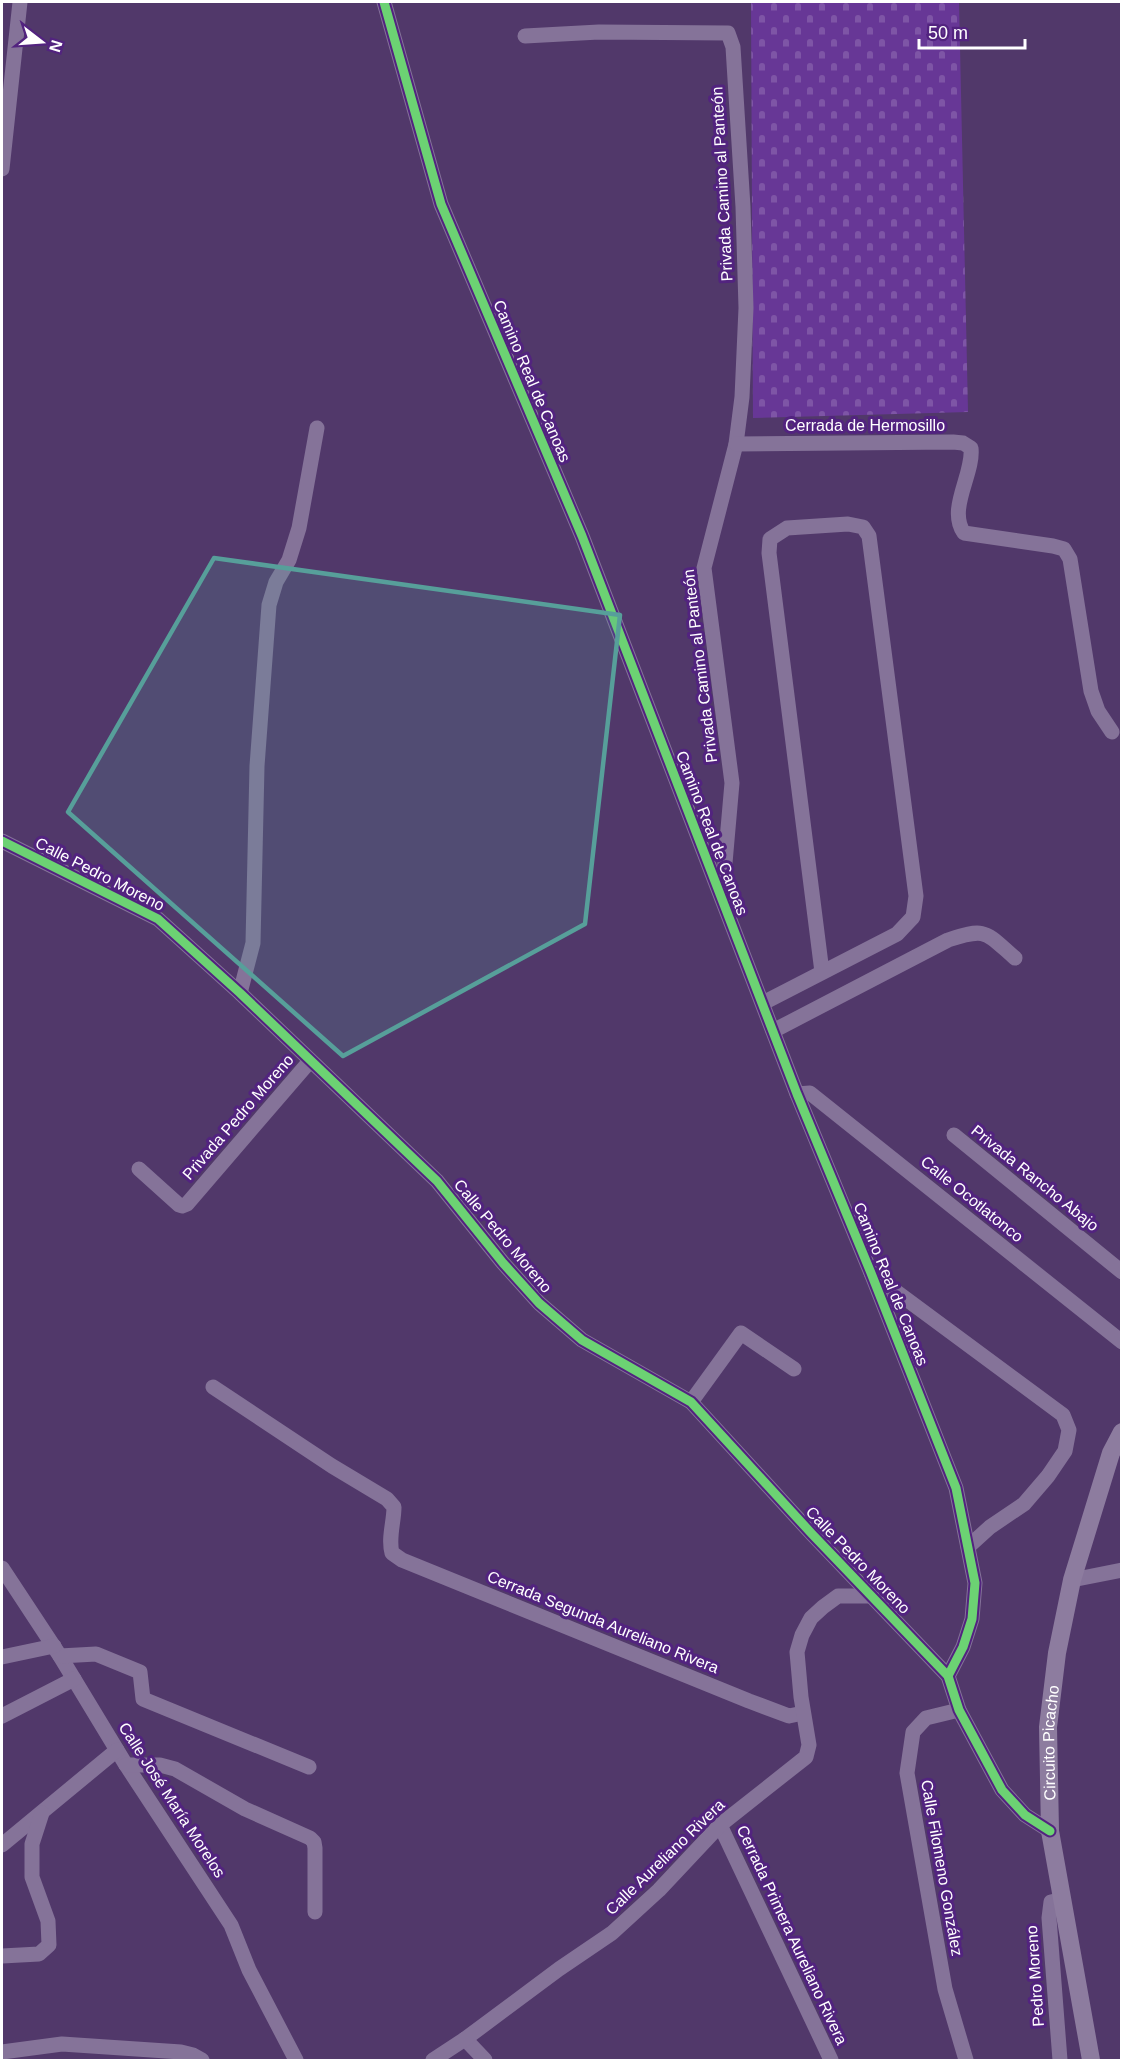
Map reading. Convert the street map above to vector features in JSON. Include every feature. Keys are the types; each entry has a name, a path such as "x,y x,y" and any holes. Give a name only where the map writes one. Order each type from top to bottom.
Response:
{"main road":[{"name":"Circuito Picacho","path":"1091,2061 1050,1831 1048,1727 1051,1692 1072,1580 1112,1453 1122,1432"}],"street":[{"path":"2,169 20,2"},
{"name":"Camino Real de Canoas","path":"384,2 441,204 582,536 797,1094 956,1488 975,1583 972,1619 963,1647 948,1676"},
{"name":"Privada Camino al Panteón","path":"525,36 599,32 728,33 733,47 746,308 742,397 736,444 704,568 732,783 722,903"},
{"path":"240,993 253,944 257,765 270,605 276,582 289,560 299,528 317,428"},
{"name":"Cerrada de Hermosillo","path":"736,444 952,442 963,443 971,448 972,456 958,517 960,527 964,533 1064,549 1070,559 1091,692 1098,711 1112,732"},
{"path":"763,1003 897,934 913,917 916,896 869,536 863,527 848,524 787,528 770,539 769,553 822,972"},
{"name":"Calle Pedro Moreno","path":"2,841 158,919 240,993 437,1181 538,1303 582,1340 691,1402 948,1676 959,1710 1002,1790 1025,1815 1050,1831"},
{"path":"773,1031 948,940 972,932 988,935 1015,958"},
{"name":"Privada Pedro Moreno","path":"139,1169 178,1205 187,1204 310,1061"},
{"name":"Calle Ocotlatonco","path":"797,1094 810,1093 1122,1342"},
{"name":"Privada Rancho Abajo","path":"954,1135 1122,1272"},
{"path":"871,1273 1063,1415 1069,1430 1065,1451 1031,1497 990,1527 969,1547"},
{"path":"691,1402 741,1333 794,1369"},
{"name":"Cerrada Segunda Aureliano Rivera","path":"213,1387 332,1466 387,1499 394,1507 390,1545 392,1553 402,1560 749,1701 789,1716 803,1713"},
{"name":"Calle José María Morelos","path":"2,1568 57,1651 126,1765 231,1925 249,1970 296,2061"},
{"path":"1072,1580 1122,1570"},
{"name":"Calle Aureliano Rivera","path":"433,2061 559,1969 612,1934 659,1890 720,1825 806,1757 809,1745 803,1713 797,1652 802,1635 811,1618 838,1596 872,1596"},
{"path":"2,1657 57,1651 96,1654 140,1672 143,1699 309,1767"},
{"path":"2,1716 74,1680"},
{"name":"Calle Filomeno González","path":"959,1710 926,1718 913,1732 907,1773 945,1989 966,2061"},
{"path":"2,1845 117,1750"},
{"path":"126,1765 160,1765 175,1769 245,1809 310,1838 315,1848 315,1912"},
{"path":"2,1956 39,1954 49,1945 48,1921 32,1877 32,1844 42,1813"},
{"name":"Cerrada Primera Aureliano Rivera","path":"720,1825 831,2061"},
{"name":"Pedro Moreno","path":"1060,2061 1049,1918 1051,1902 1063,1899"},
{"path":"465,2039 485,2061"},
{"path":"2,2052 27,2054 62,2044 181,2052 193,2055 202,2061"}],"highlighted area":[{"path":"214,558 620,615 585,924 343,1056 68,812"}],"green space":[{"path":"751,2 959,2 968,412 753,418"}],"cycle path":[{"path":"384,2 441,204 582,536 797,1094 956,1488 975,1583 972,1619 963,1647 948,1676"},
{"path":"2,841 158,919 240,993 437,1181 503,1263 539,1303 582,1340 691,1402 812,1534 948,1676 959,1710 1002,1790 1025,1815 1050,1831"}]}
